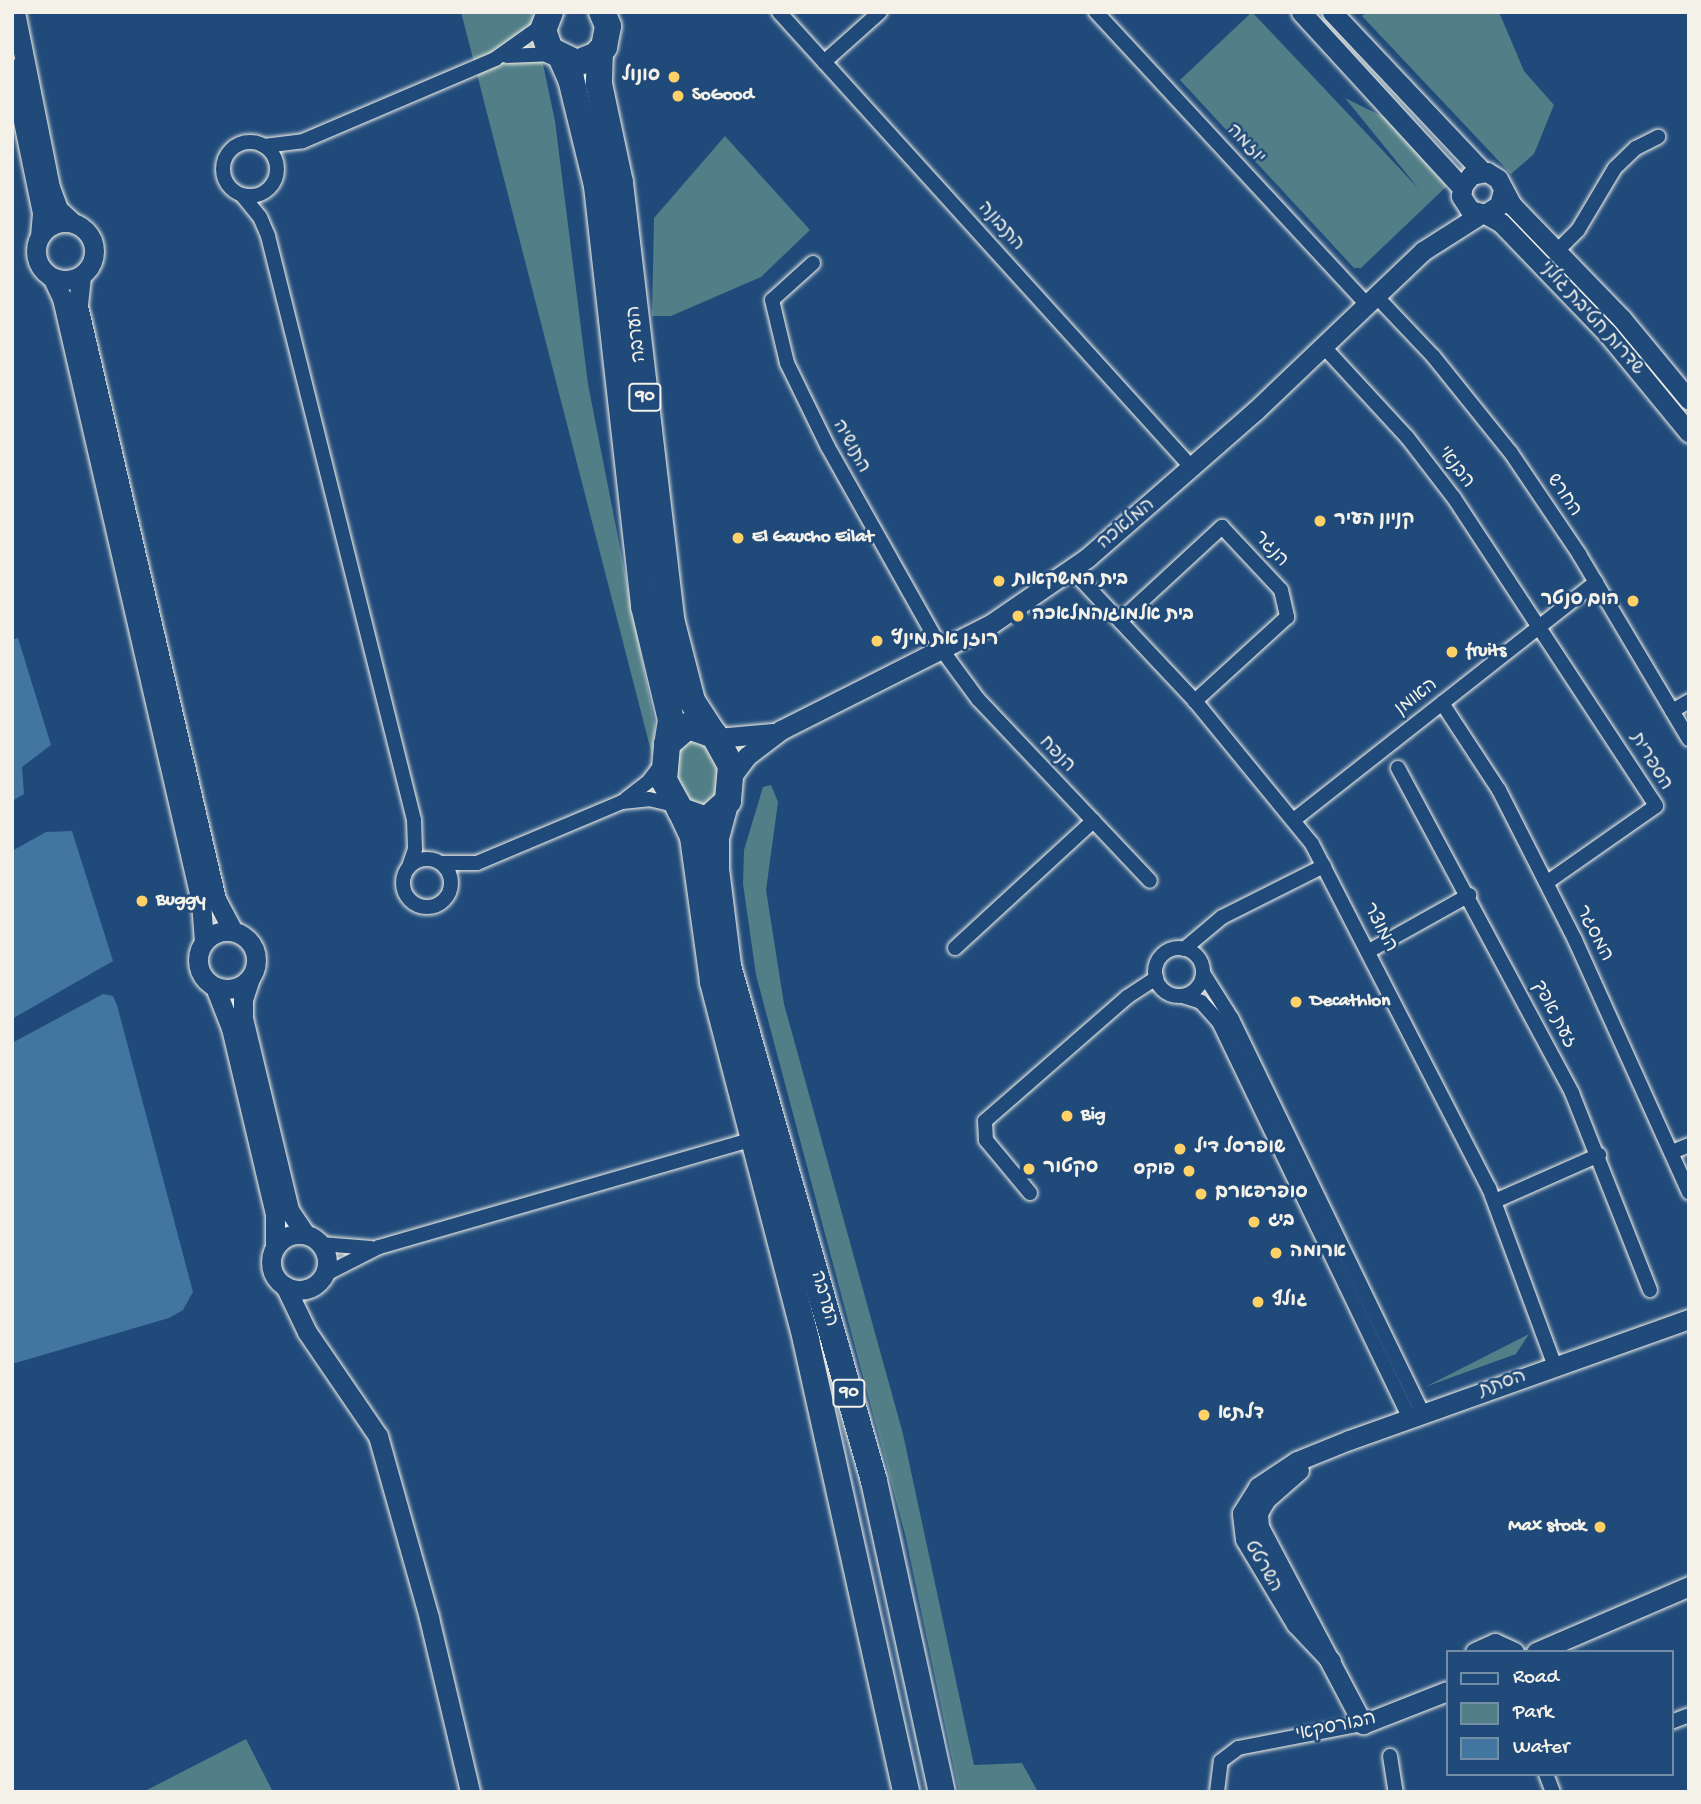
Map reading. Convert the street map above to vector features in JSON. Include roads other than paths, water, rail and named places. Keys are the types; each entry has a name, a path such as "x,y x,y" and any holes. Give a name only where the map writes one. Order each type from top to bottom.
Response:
{"highway":[{"name":"הערבה","path":"604,13 608,37 600,51 599,84 622,193 671,619 692,701 716,736"},
{"name":"הערבה","path":"547,18 545,40 571,79 597,186 644,606 671,720 665,753"},
{"path":"558,57 587,61 600,51"},
{"path":"665,753 676,732 688,726 716,736"},
{"name":"90","path":"716,736 732,776 724,808"},
{"name":"90","path":"665,753 667,789 678,808"},
{"name":"הערבה","path":"678,808 693,837 709,966 827,1431 906,1792"},
{"path":"678,808 700,820 713,817 724,808"},
{"name":"הערבה","path":"724,808 716,859 728,966 874,1481 942,1792"}],"street":[{"path":"15,12 54,200 72,222 88,233 95,251 81,276 78,306 216,899 233,931 255,950 243,1000 243,1018 289,1210 313,1239 327,1262 309,1315 313,1341"},
{"name":"התבונה","path":"779,12 1192,468"},
{"path":"824,62 880,12"},
{"name":"יוזמה","path":"1096,12 1371,301"},
{"path":"1301,12 1461,190 1467,208 1483,214 1499,205 1503,190 1494,176 1483,172 1332,12"},
{"path":"495,59 547,18"},
{"path":"268,236 266,200 277,168 289,150 303,141 495,59 530,52 558,57"},
{"path":"12,68 42,213 36,257 53,279 62,298 198,889 204,942 198,965 215,987 234,1041 275,1214 275,1246 271,1267 285,1286 313,1341 378,1436 470,1792"},
{"path":"1557,251 1578,230 1615,168 1636,148 1658,137"},
{"path":"303,141 264,146 240,144 226,156 226,181 260,217 268,236 414,820 415,849 402,885 415,905 439,904 452,885 477,863 622,802 649,781 665,753"},
{"path":"264,146 277,168"},
{"path":"1461,190 1468,178 1483,172"},
{"path":"242,195 257,195 271,186"},
{"name":"המלאכה","path":"732,776 747,756 781,730 942,650 1022,605 1072,570 1192,468 1423,251 1454,211 1461,190"},
{"name":"שדרות חטיבת גולני","path":"1503,190 1689,400"},
{"name":"המלאכה","path":"1423,251 1483,214"},
{"name":"שדרות חטיבת גולני","path":"1483,214 1501,223 1607,333 1689,433"},
{"path":"40,236 52,225 72,222"},
{"name":"התושיה","path":"813,263 772,300 787,363 828,447 942,650"},
{"path":"53,279 81,276"},
{"name":"החרש","path":"1371,301 1474,404 1596,582 1689,739"},
{"name":"הבנאי","path":"1324,346 1432,468 1541,625"},
{"name":"הנגר","path":"1120,621 1222,527 1239,545 1281,590 1287,617 1195,701"},
{"name":"המוצר","path":"1072,570 1195,701 1295,819 1324,866 1495,1201 1555,1366"},
{"name":"האומן","path":"1295,819 1596,582"},
{"name":"הספרית","path":"1541,625 1656,806 1546,883"},
{"name":"הנפח","path":"942,650 991,715 1150,881"},
{"path":"1672,711 1689,701"},
{"name":"המסגר","path":"1442,703 1491,776 1546,883 1689,1193"},
{"name":"המלאכה","path":"716,736 748,738 781,730"},
{"name":"זעת אפך","path":"1398,768 1469,895 1561,1071 1599,1155 1650,1290"},
{"path":"622,802 649,799 678,808"},
{"path":"414,820 452,885"},
{"path":"955,948 1093,821"},
{"path":"409,866 419,859 477,863"},
{"path":"1030,1193 982,1132 992,1114 1127,997 1156,978 1163,955 1184,949 1222,917 1324,866"},
{"path":"1369,951 1469,895"},
{"path":"204,942 214,933 233,931"},
{"path":"1184,949 1197,956 1203,973 1232,1018 1416,1416"},
{"path":"1183,996 1195,989 1203,973"},
{"path":"215,987 234,989 250,978"},
{"path":"1156,978 1165,992 1202,1002 1219,1022 1416,1416"},
{"path":"285,1286 305,1289 379,1247 753,1139"},
{"path":"1672,1152 1689,1145"},
{"path":"1495,1201 1599,1155"},
{"path":"275,1246 286,1236 379,1247"},
{"name":"הסתת","path":"1318,1453 1689,1319"},
{"name":"השרטט","path":"1318,1453 1297,1461 1258,1487 1245,1504 1241,1521 1245,1539 1291,1617 1332,1661 1363,1724"},
{"path":"1541,1650 1689,1586"},
{"path":"1479,1650 1495,1643 1510,1650"},
{"name":"הבורסקאי","path":"1217,1792 1218,1768 1226,1756 1247,1746 1363,1724 1446,1690"},
{"path":"1390,1756 1396,1792"}],"water":[{"path":"18,638 51,745 22,767 24,794 12,801 12,640"},
{"path":"72,831 113,961 12,1019 12,851 46,832"},
{"path":"103,994 113,996 117,1005 193,1292 183,1310 169,1318 12,1364 12,1043"}],"place":[{"name":"סונול","path":"674,77"},
{"name":"SoGood","path":"678,96"},
{"name":"קניון העיר","path":"1320,521"},
{"name":"El Gaucho Eilat","path":"738,538"},
{"name":"בית המשקאות","path":"999,581"},
{"name":"הום סנטר","path":"1633,601"},
{"name":"בית אלמוג/המלאכה","path":"1018,616"},
{"name":"רוזן את מינץ","path":"877,641"},
{"name":"fruits","path":"1452,652"},
{"name":"Buggy","path":"142,901"},
{"name":"Decathlon","path":"1296,1002"},
{"name":"Big","path":"1067,1116"},
{"name":"שופרסל דיל","path":"1180,1149"},
{"name":"סקטור","path":"1029,1169"},
{"name":"פוקס","path":"1189,1171"},
{"name":"סופרפארם","path":"1201,1194"},
{"name":"ביג","path":"1254,1222"},
{"name":"ארומה","path":"1276,1253"},
{"name":"גולף","path":"1258,1302"},
{"name":"דלתא","path":"1204,1415"},
{"name":"Max stock","path":"1600,1527"}]}
